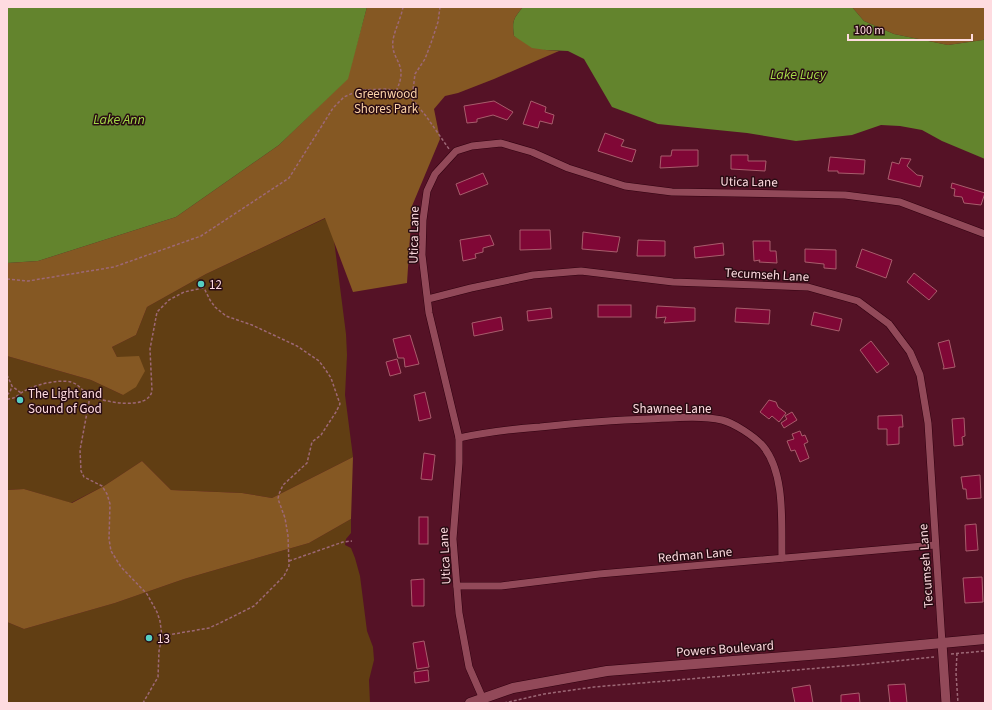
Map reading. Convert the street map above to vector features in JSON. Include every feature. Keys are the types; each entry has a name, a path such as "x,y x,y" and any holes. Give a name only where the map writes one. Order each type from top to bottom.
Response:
{"main road":[{"name":"Powers Boulevard","path":"470,703 512,688 607,670 834,653 985,639"}],"street":[{"name":"Utica Lane","path":"483,698 469,667 459,613 453,539 459,463 459,438 429,313 422,255 423,220 428,191 435,174 456,151 472,146 501,143 532,152 568,168 625,186 672,192 845,195 900,202 985,234"},
{"name":"Tecumseh Lane","path":"428,299 533,275 581,271 673,282 808,287 858,301 889,324 910,352 920,375 928,423 942,643"},
{"name":"Shawnee Lane","path":"459,438 485,432 604,420 692,417 722,420 744,431 762,446 774,466 779,489 782,558"},
{"name":"Redman Lane","path":"457,586 501,586 598,574 935,545"},
{"path":"942,643 946,703"}],"path":[{"path":"396,92 402,79 402,73 400,63 395,52 393,40 403,7"},
{"path":"412,99 416,74 425,59 431,43 438,22 440,7"},
{"path":"7,279 28,281 114,267 201,236 289,178 333,108 344,97 360,90 388,89 412,99 426,116 452,155"},
{"path":"7,399 15,398 21,393 48,383 66,382 78,385 89,396 120,403 142,401 150,397 152,391 150,350 157,312 169,300 184,292 198,288 203,288 215,307 226,316 252,325 297,346 319,361 331,378 340,404 339,407 321,435 312,442 307,463 283,485 279,494 279,504 287,526 289,561 288,570 264,597 249,609 209,628 162,636"},
{"path":"7,375 12,386 21,393"},
{"path":"7,395 12,386"},
{"path":"89,396 80,450 80,471 84,477 102,486 107,494 110,504 109,539 111,551 121,567 151,600 160,621 162,636 159,651 158,677 143,703"},
{"path":"289,561 342,542 352,541"},
{"path":"504,703 544,694 594,687 867,664 985,651"},
{"path":"957,653 956,672 958,703"}],"shaded area":[{"path":"326,218 334,240 346,334 347,355 345,395 353,457 272,498 242,493 171,490 142,461 104,486 71,503 24,489 7,490 7,356 91,380 123,395 117,357 112,347 136,335 147,307 206,274"},
{"path":"351,519 351,533 346,539 345,545 351,548 360,576 367,631 373,647 374,660 369,680 370,703 7,703 7,622 24,629 115,603 184,579 309,543"}],"green space":[{"name":"Greenwood Shores Park","path":"367,7 523,7 514,20 514,36 546,50 559,51 494,79 458,93 445,96 434,109 440,139 412,206 407,283 353,292 325,218 206,274 147,307 136,335 112,347 117,357 139,356 145,371 136,387 123,395 91,380 7,356 7,263 38,261 176,217 279,145 347,79"},
{"path":"852,7 985,7 985,38 983,40 948,45 894,34 864,21"},
{"path":"353,457 351,519 309,543 184,579 115,603 24,629 7,622 7,490 24,489 72,503 104,486 142,461 171,490 242,493 272,498"}],"water":[{"name":"Lake Ann","path":"7,7 367,7 348,79 279,145 176,217 38,261 7,263"},
{"name":"Lake Lucy","path":"523,7 852,7 864,21 894,34 948,45 983,40 985,38 985,159 942,141 922,130 900,126 881,125 852,135 796,141 747,133 658,124 612,107 584,59 568,51 532,48 514,36 514,20"}],"building":[{"path":"494,101 513,112 507,120 493,115 477,119 477,122 467,123 464,106"},
{"path":"531,101 546,107 545,112 554,115 552,124 540,121 538,128 523,124"},
{"path":"605,133 624,140 621,146 636,150 632,162 598,151"},
{"path":"672,150 698,150 698,166 660,168 661,156 671,156"},
{"path":"731,155 748,155 748,161 766,161 765,171 731,169"},
{"path":"830,157 865,160 864,174 828,171"},
{"path":"901,158 911,159 907,166 917,175 923,176 920,187 888,179 892,162 899,164"},
{"path":"483,173 488,184 460,195 456,184"},
{"path":"952,183 985,193 981,205 964,203 962,197 954,196 955,189 951,188"},
{"path":"520,230 550,230 551,249 520,250"},
{"path":"583,232 620,237 617,252 582,249"},
{"path":"490,235 494,245 483,248 483,252 475,254 476,258 463,261 460,240"},
{"path":"638,240 665,241 665,256 637,256"},
{"path":"753,241 770,241 770,251 776,251 777,263 759,262 760,260 754,261"},
{"path":"723,243 724,255 695,258 694,247"},
{"path":"805,249 836,250 836,269 824,268 824,264 805,262"},
{"path":"862,249 892,260 886,278 856,267"},
{"path":"914,273 937,291 929,300 907,282"},
{"path":"598,305 631,305 631,317 598,317"},
{"path":"657,306 695,308 695,321 664,323 666,317 656,318"},
{"path":"551,308 552,318 528,321 527,311"},
{"path":"736,308 770,310 769,324 735,322"},
{"path":"814,312 842,319 839,331 811,325"},
{"path":"501,317 503,330 474,336 472,323"},
{"path":"410,335 419,364 405,367 404,358 398,358 393,339"},
{"path":"949,340 955,367 943,369 944,367 938,343"},
{"path":"871,341 889,364 877,373 860,350"},
{"path":"397,359 401,373 390,376 386,362"},
{"path":"425,392 431,418 419,421 414,395"},
{"path":"769,400 776,402 778,407 786,413 779,422 772,416 769,419 760,412"},
{"path":"792,412 797,420 784,428 781,423 787,419 785,416"},
{"path":"902,415 903,427 899,427 899,444 887,445 887,429 878,429 878,416"},
{"path":"964,418 965,436 962,437 963,445 954,446 952,419"},
{"path":"800,431 802,436 805,435 808,442 804,444 809,458 800,462 795,450 791,451 787,441 794,439 792,434"},
{"path":"424,453 435,455 432,480 421,479"},
{"path":"980,475 981,498 967,499 966,489 963,489 961,477"},
{"path":"419,517 428,517 428,544 419,544"},
{"path":"976,524 978,550 966,551 965,525"},
{"path":"982,577 983,602 965,603 963,578"},
{"path":"424,579 424,606 412,606 411,580"},
{"path":"424,641 429,667 417,669 413,643"},
{"path":"428,670 429,681 415,683 414,672"},
{"path":"905,684 907,703 890,703 888,685"},
{"path":"810,685 813,703 795,703 792,688"},
{"path":"859,693 860,703 841,703 841,695"}],"place":[{"name":"12","path":"201,284"},
{"name":"The Light and Sound of God","path":"20,400"},
{"name":"13","path":"149,638"}]}
